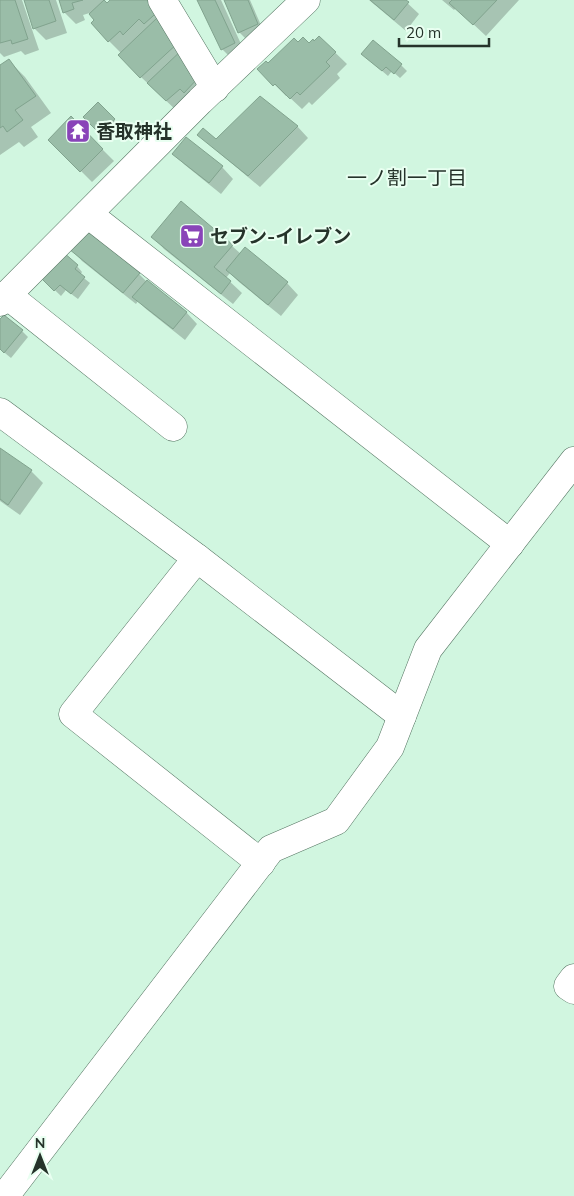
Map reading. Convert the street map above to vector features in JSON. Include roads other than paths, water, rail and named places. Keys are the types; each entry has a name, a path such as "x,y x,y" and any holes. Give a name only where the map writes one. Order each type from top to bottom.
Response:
{"street":[{"path":"162,0 214,88"},
{"path":"173,427 3,298 214,88 306,0"},
{"path":"88,214 510,544"},
{"path":"0,412 197,558 402,716"},
{"path":"5,1196 271,850 336,821 390,747 428,649 574,461"},
{"path":"197,558 73,714 261,862"}],"place":[{"name":"香取神社","path":"78,131"},
{"name":"セブン-イレブン","path":"192,236"}],"district":[{"name":"一ノ割一丁目","path":"407,177"}]}
